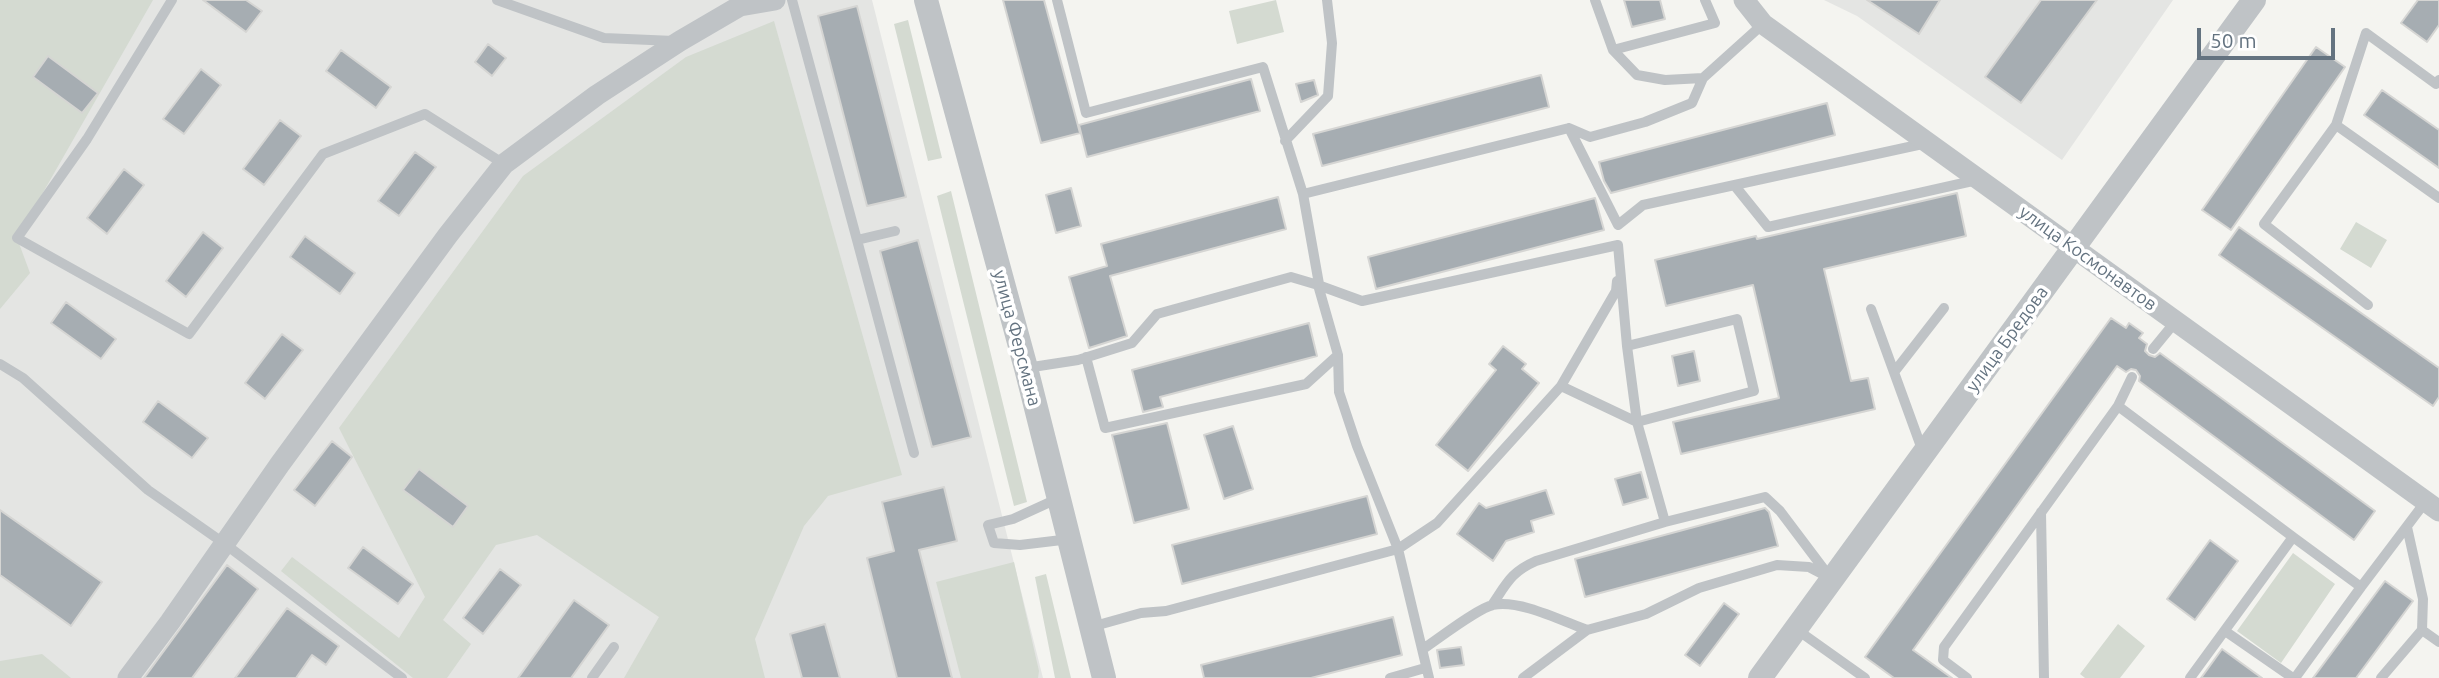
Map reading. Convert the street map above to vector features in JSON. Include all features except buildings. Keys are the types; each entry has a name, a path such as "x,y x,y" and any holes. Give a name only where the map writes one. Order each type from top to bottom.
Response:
{"street":[{"path":"128,678 448,235 504,164 597,95 680,41 740,6 775,0"},
{"name":"улица Ферсмана","path":"926,0 1026,368 1104,678"},
{"name":"улица Космонавтов","path":"1744,0 1763,24 2432,506"},
{"name":"улица Бредова","path":"1760,678 2254,0"}],"lane":[{"path":"172,0 87,139 17,238 189,334 323,154 425,114 504,164"},
{"path":"497,0 604,38 680,41"},
{"path":"792,0 914,453"},
{"path":"1057,0 1086,113 1263,67 1303,194 1319,284 1338,355 1339,392 1357,446 1398,548 1423,649 1427,673 1390,678"},
{"path":"1285,141 1328,96 1332,43 1327,0"},
{"path":"1595,0 1613,50 1637,75 1665,80 1703,78"},
{"path":"1613,50 1716,23 1705,0"},
{"path":"1303,194 1569,128 1590,137 1645,122 1692,103 1703,78 1763,24"},
{"path":"2368,306 2264,224 2336,125 2366,33 2436,85 2439,80"},
{"path":"2336,125 2439,198"},
{"path":"1091,627 1141,614 1166,611 1398,548 1437,523 1561,386 1616,291 1618,225 1569,128"},
{"path":"1618,225 1643,205 1928,142"},
{"path":"1735,186 1768,227 1980,180"},
{"path":"857,240 895,231"},
{"path":"1026,368 1086,357 1132,344 1157,314 1291,277 1319,284 1362,301 1618,245"},
{"path":"1618,245 1637,422 1665,522"},
{"path":"1895,371 1944,308"},
{"path":"1871,309 1924,455"},
{"path":"1561,386 1637,422 1754,391 1737,319 1627,346"},
{"path":"2153,349 2176,321"},
{"path":"1086,357 1105,428 1306,384 1338,355"},
{"path":"0,364 23,378 148,490 225,544 402,678"},
{"path":"1967,678 1943,660 1944,647 2118,406 2132,377"},
{"path":"2118,406 2361,587"},
{"path":"1423,649 1492,605 1508,579 1520,568 1665,522 1765,497 1780,511 1832,580"},
{"path":"1059,498 1013,519 988,525 994,543 1020,545 1070,539"},
{"path":"2224,631 2294,678 2407,527 2432,506"},
{"path":"2041,512 2044,678"},
{"path":"2381,678 2422,630 2423,599 2407,527"},
{"path":"2190,678 2293,537"},
{"path":"1523,678 1587,630 1646,614 1699,588 1777,565 1809,567 1832,580"},
{"path":"1492,605 1526,607 1587,630"},
{"path":"1796,629 1865,678"},
{"path":"2422,630 2439,642"},
{"path":"592,678 614,647"}],"shaded area":[{"path":"0,0 872,0 1043,678 0,678"},
{"path":"0,0 153,0 17,238 30,273 0,309"},
{"path":"1276,0 1284,32 1237,44 1229,11"},
{"path":"1824,0 2173,0 2062,160 1857,16"},
{"path":"908,20 942,158 928,161 894,24"},
{"path":"774,21 902,475 828,496 804,526 755,639 765,678 624,678 659,617 537,535 496,545 443,620 471,644 447,678 413,678 281,571 292,557 399,638 425,597 339,428 523,176 686,57"},
{"path":"951,191 1027,502 1014,506 937,196"},
{"path":"2356,222 2387,240 2371,268 2340,249"},
{"path":"2293,553 2335,584 2281,663 2237,631"},
{"path":"1014,562 1039,671 1038,678 961,678 936,582"},
{"path":"1046,574 1071,678 1055,678 1035,577"},
{"path":"2118,624 2145,646 2120,678 2085,678 2080,674"},
{"path":"42,654 71,678 0,678 0,661"}]}
